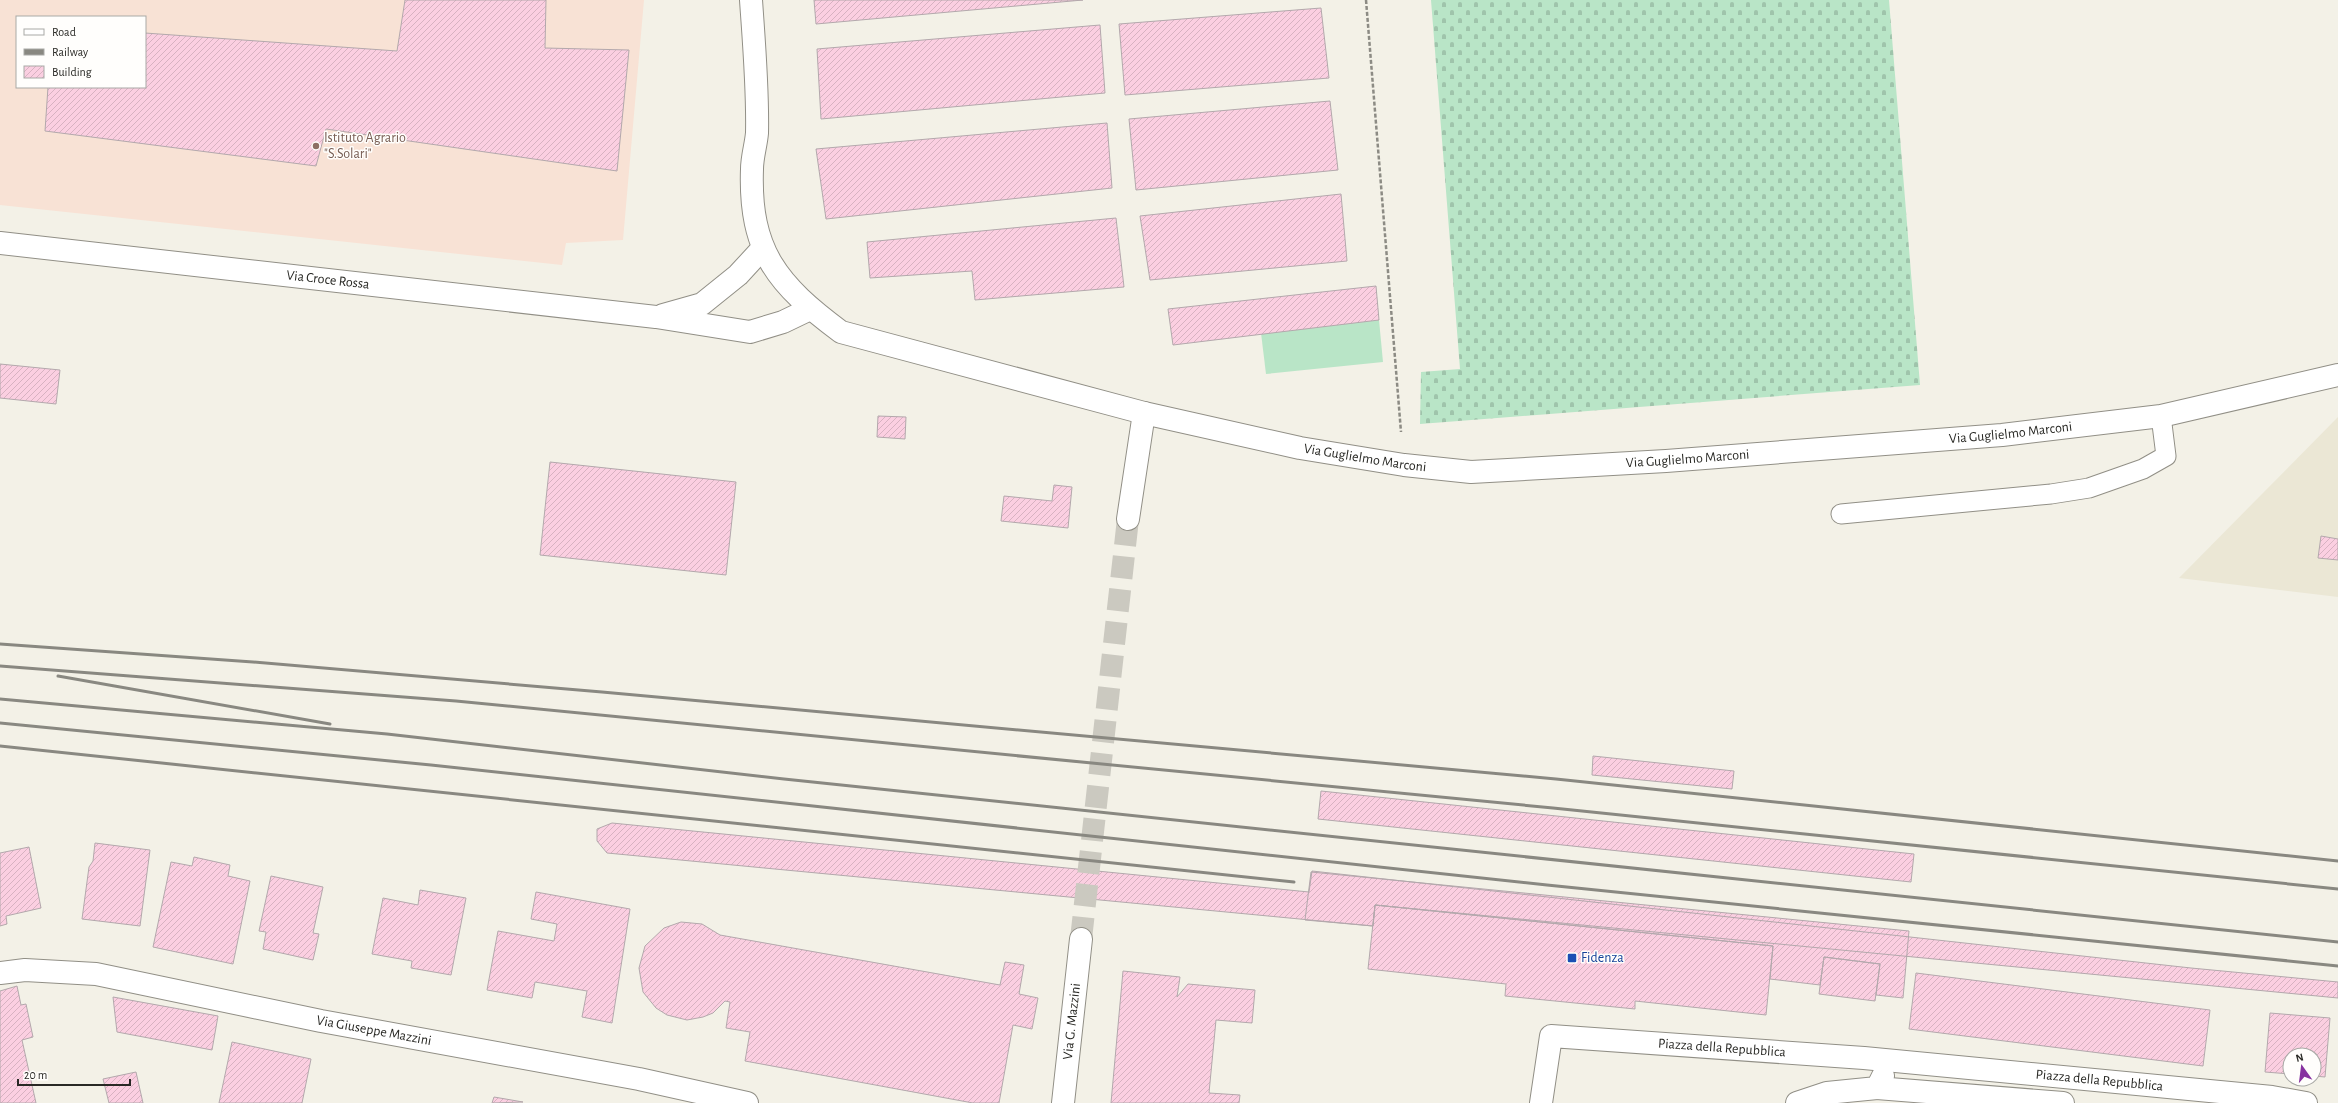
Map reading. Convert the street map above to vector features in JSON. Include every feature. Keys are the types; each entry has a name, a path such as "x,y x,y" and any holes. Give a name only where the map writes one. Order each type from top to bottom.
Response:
{"street":[{"name":"Via Guglielmo Marconi","path":"751,0 757,134 752,168 752,198 762,249 780,279 810,309 841,332 1144,413 1300,448 1404,465 1471,472 1666,461 2002,435 2162,416 2338,375"},
{"name":"Via Croce Rossa","path":"0,243 656,317 750,332 783,322 810,309"},
{"path":"656,317 702,304 738,275 762,249"},
{"path":"1128,520 1144,413"},
{"name":"Via G. Mazzini","path":"1063,1103 1081,940"},
{"name":"Via Giuseppe Mazzini","path":"0,973 25,970 96,974 321,1022 639,1079 696,1098 747,1103"},
{"name":"Piazza della Repubblica","path":"1541,1103 1551,1036 1864,1058 2272,1097 2306,1103"},
{"path":"1877,1088 1892,1061"},
{"path":"1797,1103 1827,1092 1877,1088 2063,1103"}],"lane":[{"path":"1841,514 2051,494 2089,488 2143,469 2166,456 2162,416"}],"path":[{"path":"1366,0 1404,465"}],"shaded area":[{"name":"Istituto Agrario \"S.Solari\"","path":"0,0 644,0 623,240 566,243 562,265 0,205"},
{"path":"2338,417 2338,597 2179,578"}],"green space":[{"path":"1431,0 1889,0 1920,385 1420,424 1421,372 1460,369"},
{"path":"1379,320 1383,362 1266,374 1261,333"}],"building":[{"path":"405,0 546,0 545,48 629,50 617,171 326,129 316,166 45,131 48,88 146,88 146,33 397,51"},
{"path":"814,0 1083,0 816,24"},
{"path":"1321,8 1329,78 1125,95 1119,24"},
{"path":"1100,25 1105,93 821,119 817,49"},
{"path":"1330,101 1338,170 1136,190 1129,119"},
{"path":"1107,123 1112,188 826,219 816,149"},
{"path":"1341,194 1347,261 1150,280 1140,216"},
{"path":"1116,218 1124,287 975,300 972,271 870,278 867,242"},
{"path":"1376,286 1379,320 1173,345 1168,309"},
{"path":"0,364 60,370 56,404 0,398"},
{"path":"878,416 906,417 905,439 877,437"},
{"path":"550,462 736,482 726,575 540,555"},
{"path":"1054,485 1072,487 1068,528 1001,521 1004,496 1052,501"},
{"path":"2321,536 2338,539 2338,560 2318,558"},
{"path":"1593,756 1734,771 1732,789 1592,775"},
{"path":"1321,791 1914,854 1911,882 1318,819"},
{"path":"612,823 1309,892 1312,871 2191,968 2338,982 2338,998 1375,905 1373,926 607,853 597,841 597,829"},
{"path":"95,843 150,850 140,926 82,919 89,867 93,861"},
{"path":"29,847 41,908 6,916 7,924 0,926 0,853"},
{"path":"194,857 230,865 228,876 250,881 233,964 153,947 171,862 192,866"},
{"path":"1311,872 1909,931 1903,998 1876,995 1880,964 1824,957 1820,985 1770,979 1773,946 1375,905 1373,926 1305,920"},
{"path":"271,876 323,887 313,933 319,934 313,960 263,949 266,932 259,931"},
{"path":"420,890 466,898 451,975 411,968 412,961 372,954 383,898 418,905"},
{"path":"536,892 630,909 612,1023 582,1017 587,991 535,982 532,998 487,990 498,931 554,941 557,924 531,919"},
{"path":"1375,905 1773,946 1766,1015 1635,1001 1635,1009 1505,996 1506,984 1368,969"},
{"path":"681,922 702,924 720,935 1000,985 1005,962 1024,965 1019,994 1038,998 1032,1029 1013,1025 999,1103 973,1103 745,1061 750,1032 726,1028 730,1002 725,1001 713,1013 703,1017 687,1020 667,1015 656,1008 643,992 639,968 645,946 664,928"},
{"path":"1824,957 1880,964 1875,1001 1819,994"},
{"path":"1123,971 1180,977 1177,997 1188,984 1255,990 1252,1023 1216,1020 1209,1093 1240,1095 1239,1103 1111,1103"},
{"path":"1916,973 2210,1010 2203,1066 1909,1029"},
{"path":"17,986 21,1005 26,1004 33,1037 22,1040 36,1103 0,1103 0,991"},
{"path":"113,997 218,1016 212,1050 117,1032"},
{"path":"2270,1013 2330,1018 2325,1077 2322,1077 2322,1047 2282,1047 2282,1073 2265,1072"},
{"path":"232,1042 311,1059 302,1103 219,1103"},
{"path":"136,1072 143,1103 109,1103 103,1079"},
{"path":"494,1097 523,1102 492,1103"}],"tunnel":[{"path":"1081,939 1128,519"}],"railway":[{"path":"0,644 253,662 602,692 1556,779 2338,861"},
{"path":"0,666 456,701 1553,808 2338,889"},
{"path":"58,676 330,724"},
{"path":"0,699 387,734 784,779 2338,942"},
{"path":"0,723 431,765 1547,885 2338,966"},
{"path":"0,746 1294,882"}],"place":[{"name":"Istituto Agrario \"S.Solari\"","path":"316,146"},
{"name":"Fidenza","path":"1572,958"}]}
